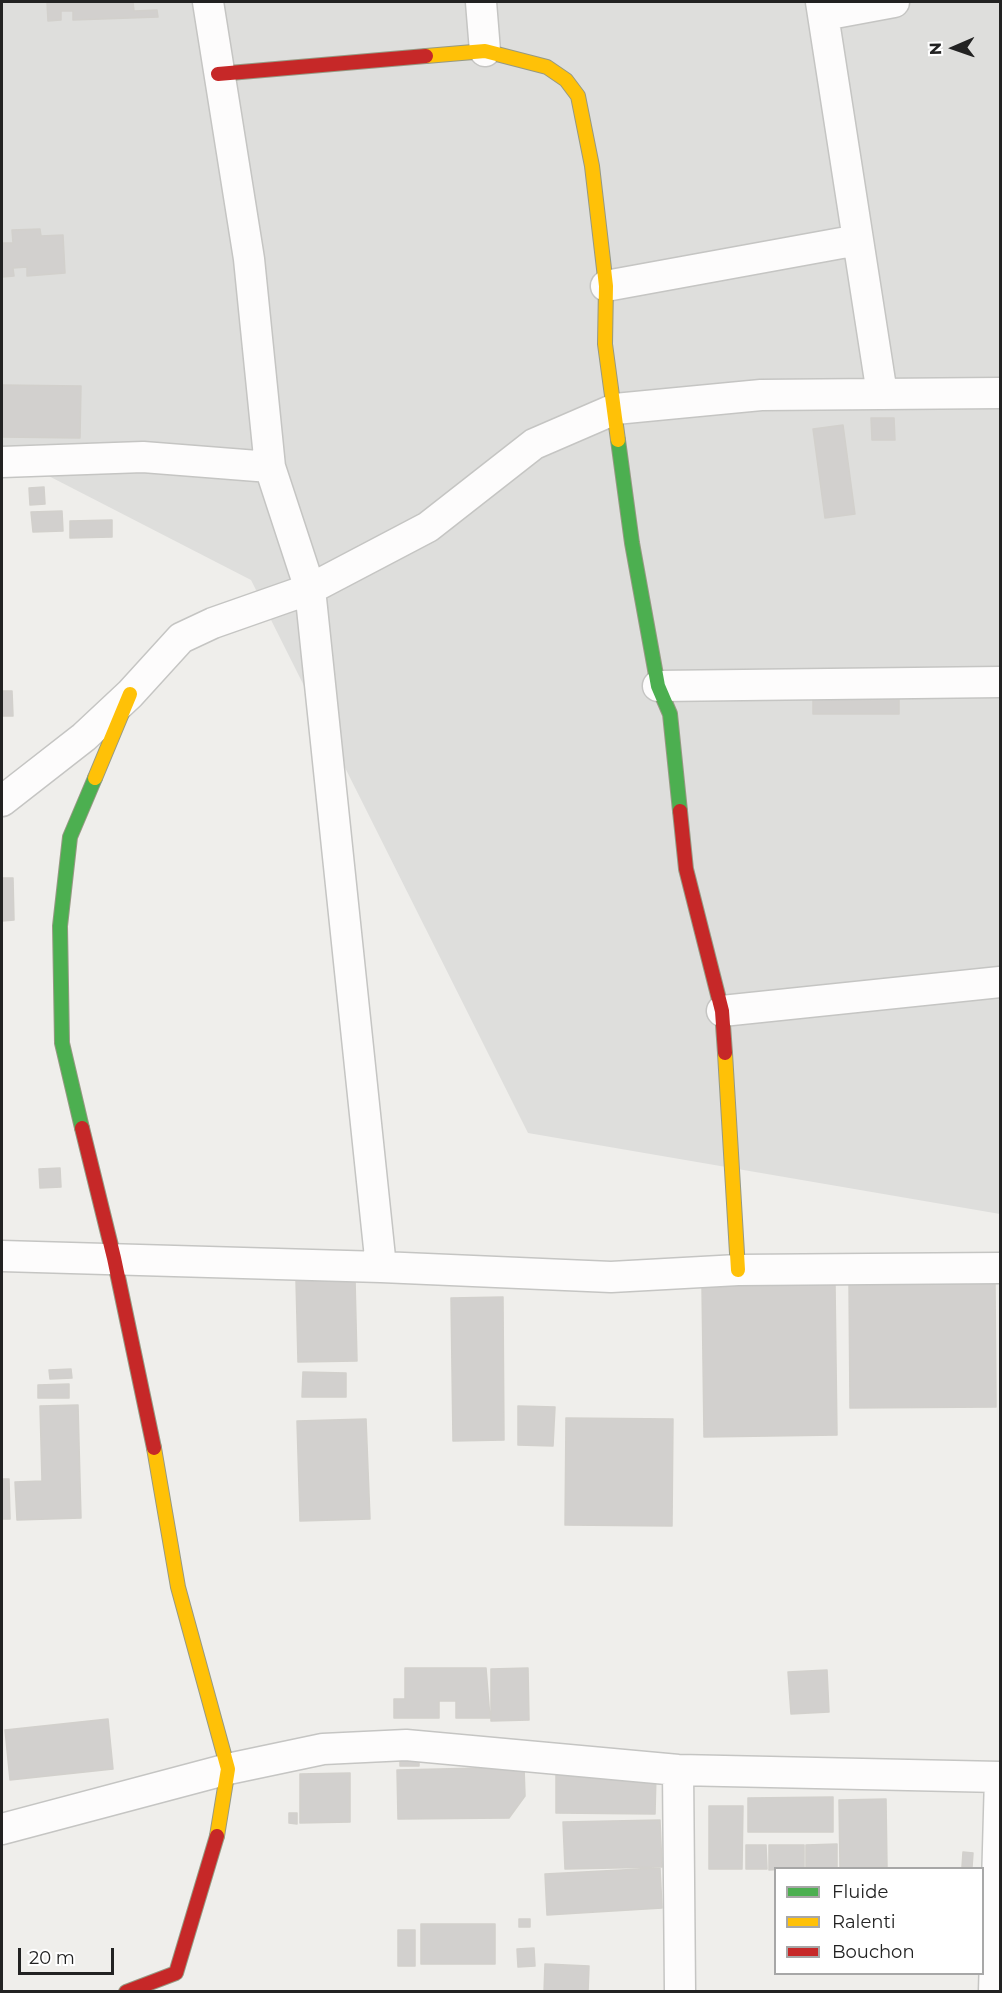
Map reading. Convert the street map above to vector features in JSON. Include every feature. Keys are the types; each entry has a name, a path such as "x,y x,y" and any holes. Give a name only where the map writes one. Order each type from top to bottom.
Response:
{"street":[{"path":"208,2 249,259 270,467 310,589 381,1267"},
{"path":"481,2 485,51"},
{"path":"882,394 822,8 894,2"},
{"path":"218,74 485,51 548,67 566,80 578,96 592,166 606,286 605,344 632,543 658,686 670,714 686,869 722,1011 738,1270"},
{"path":"606,286 858,240"},
{"path":"2,801 84,737 130,694 181,638 213,623 310,589 428,526 534,444 615,409 761,395 1000,393"},
{"path":"2,462 143,457 270,467"},
{"path":"658,686 1000,682"},
{"path":"126,1992 176,1974 215,1851 228,1769 178,1587 165,1498 114,1258 62,1043 60,926 70,837 130,694"},
{"path":"722,1011 1000,982"},
{"path":"2,1256 611,1276 738,1270 1000,1268"},
{"path":"2,1829 228,1769 322,1749 406,1745 678,1770 1000,1777 994,1992"},
{"path":"678,1770 680,1992"}],"shaded area":[{"path":"2,2 1000,2 1000,1214 528,1133 251,580 2,452"}],"building":[{"path":"47,2 133,2 134,11 157,10 158,17 73,20 73,11 61,11 61,20 48,21"},
{"path":"40,229 41,236 63,235 65,273 27,276 27,267 13,268 14,276 2,277 2,243 13,243 12,230"},
{"path":"2,385 81,386 80,438 2,437"},
{"path":"871,418 894,418 895,440 872,440"},
{"path":"843,425 855,514 825,518 813,429"},
{"path":"44,487 45,504 30,505 29,488"},
{"path":"62,511 63,531 33,532 31,512"},
{"path":"112,520 112,537 70,538 70,521"},
{"path":"2,691 12,691 13,716 2,716"},
{"path":"813,693 899,693 899,714 813,714"},
{"path":"2,878 13,878 14,920 2,921"},
{"path":"60,1168 61,1187 40,1188 39,1169"},
{"path":"355,1279 357,1361 298,1362 296,1280"},
{"path":"995,1280 996,1407 850,1408 849,1282"},
{"path":"835,1284 837,1435 704,1437 702,1286"},
{"path":"503,1297 504,1440 453,1441 451,1298"},
{"path":"71,1369 72,1378 50,1379 49,1370"},
{"path":"303,1372 346,1373 346,1397 302,1397"},
{"path":"69,1384 69,1398 38,1398 38,1385"},
{"path":"78,1405 81,1518 17,1520 15,1482 42,1481 40,1406"},
{"path":"518,1406 555,1407 553,1446 518,1445"},
{"path":"566,1418 673,1419 672,1526 565,1525"},
{"path":"366,1419 370,1519 300,1521 297,1421"},
{"path":"2,1479 9,1479 10,1519 2,1519"},
{"path":"405,1668 486,1668 490,1718 456,1718 456,1701 439,1701 439,1718 394,1718 394,1699 405,1699"},
{"path":"528,1668 529,1720 491,1721 491,1669"},
{"path":"827,1670 829,1712 791,1714 788,1672"},
{"path":"108,1719 113,1769 10,1780 5,1730"},
{"path":"400,1751 419,1751 419,1766 400,1766"},
{"path":"524,1767 525,1796 509,1818 398,1819 397,1770"},
{"path":"350,1773 350,1822 300,1823 300,1774"},
{"path":"556,1774 656,1774 655,1814 556,1813"},
{"path":"833,1797 833,1832 748,1832 748,1798"},
{"path":"886,1799 887,1867 840,1867 839,1800"},
{"path":"709,1806 743,1806 742,1869 709,1869"},
{"path":"289,1813 297,1813 297,1824 289,1823"},
{"path":"660,1820 662,1867 565,1869 563,1822"},
{"path":"837,1844 837,1867 806,1867 806,1845"},
{"path":"746,1845 766,1845 767,1869 746,1869"},
{"path":"769,1845 804,1845 804,1867 774,1867 774,1870 769,1870"},
{"path":"963,1852 973,1853 972,1867 962,1867"},
{"path":"660,1868 662,1908 547,1915 545,1874"},
{"path":"519,1919 530,1919 530,1927 519,1927"},
{"path":"421,1924 495,1924 495,1964 421,1964"},
{"path":"398,1930 415,1930 415,1966 398,1966"},
{"path":"534,1948 535,1966 518,1967 517,1949"},
{"path":"545,1964 589,1966 588,1992 544,1992"}],"traffic: fast":[{"path":"618,440 632,543 658,686 670,714 680,811"},
{"path":"82,1128 62,1043 60,926 70,837 95,778"}],"traffic: slow":[{"path":"426,56 485,51 547,67 566,80 578,96 592,166 606,286 605,344 618,440"},
{"path":"95,778 130,694"},
{"path":"725,1053 738,1270"},
{"path":"154,1448 178,1587 228,1769 217,1836"}],"traffic: jam":[{"path":"218,74 426,56"},
{"path":"680,811 686,869 722,1011 725,1053"},
{"path":"82,1128 114,1258 154,1448"},
{"path":"126,1992 176,1973 217,1836"}]}
